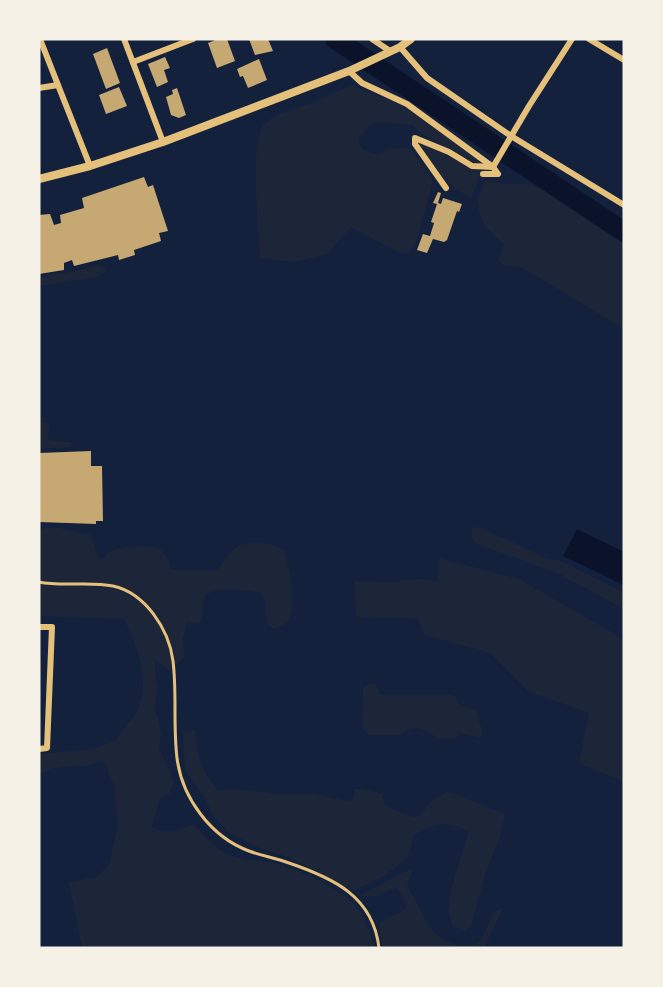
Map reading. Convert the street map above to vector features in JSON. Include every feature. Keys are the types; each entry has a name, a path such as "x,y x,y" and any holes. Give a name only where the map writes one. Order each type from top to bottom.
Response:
{"street":[{"path":"40,39 90,166"},
{"path":"124,39 163,142"},
{"path":"133,62 193,39"},
{"path":"372,39 390,51"},
{"path":"39,179 90,166 163,142 349,70 400,47 411,39"},
{"path":"494,165 572,39"},
{"path":"589,39 624,60"},
{"path":"400,47 428,78 510,137 624,205"},
{"path":"349,70 362,83 407,104 494,165 498,174 483,174"},
{"path":"39,88 58,85"},
{"path":"446,188 415,144 415,138 449,152 472,166 494,165"},
{"path":"39,627 52,627 47,748 39,750"}],"lane":[{"path":"39,582 51,585 111,586 130,591 143,603 156,617 173,658 179,773 189,797 204,819 224,837 248,851 290,863 337,883 358,900 371,916 379,948"}],"shaded area":[{"path":"353,86 405,106 485,164 472,163 422,134 412,125 374,122 358,141 362,149 377,155 391,148 411,149 433,182 415,245 407,254 398,252 351,227 327,254 294,262 260,258 256,168 259,135 264,125 281,114"},
{"path":"417,142 445,152 465,165 479,170 481,174 471,197 447,181"},
{"path":"485,180 515,185 525,183 539,188 578,207 624,237 624,329 521,267 505,266 499,260 503,244 484,225 477,200"},
{"path":"97,265 103,266 105,272 96,277 39,286 39,277"},
{"path":"39,422 49,423 48,439 71,442 72,447 39,449"},
{"path":"473,527 481,528 548,559 559,560 624,593 624,609 559,574 475,543 471,537"},
{"path":"60,528 90,535 99,559 119,549 140,546 159,549 165,554 172,570 218,570 231,552 248,543 268,544 284,550 289,566 292,598 292,608 287,623 273,629 267,624 265,599 261,593 233,590 212,592 206,594 204,598 199,622 194,624 187,622 183,638 184,657 170,671 157,661 155,663 158,686 154,709 159,720 161,735 159,748 174,781 169,794 160,799 152,827 172,832 193,824 211,843 227,854 242,859 274,863 322,882 345,896 361,913 374,948 82,948 69,882 97,877 109,865 118,825 114,783 105,762 100,761 85,766 59,767 39,774 39,754 93,749 117,739 136,713 143,690 143,678 138,654 124,619 39,616 39,530"},
{"path":"577,529 624,552 624,585 563,556"},
{"path":"439,558 519,579 615,634 624,643 624,782 579,763 589,713 528,691 490,653 425,635 418,619 356,616 355,581 393,582 418,579 438,581"},
{"path":"369,683 375,684 381,695 452,695 462,706 476,710 483,734 480,738 460,733 455,739 438,739 429,732 415,728 401,735 369,735 362,728 363,689"},
{"path":"195,730 201,762 218,790 239,789 275,794 315,794 352,802 355,789 364,789 382,794 385,806 414,817 421,815 430,802 447,792 505,814 500,837 486,871 471,926 465,931 453,927 448,911 451,890 469,831 453,825 440,824 420,832 413,836 412,846 403,861 384,876 354,891 291,858 262,849 231,834 213,816 206,800 185,770 183,731"},
{"path":"413,868 407,886 433,931 449,942 464,946 478,942 484,935 494,912 503,908 484,948 383,948 380,922 406,909 405,901 397,887 377,896 358,896"}],"building":[{"path":"218,39 227,39 235,61 217,68 208,43"},
{"path":"249,39 268,39 273,51 255,55"},
{"path":"107,48 120,83 106,89 93,54"},
{"path":"165,57 170,68 164,70 168,82 157,87 148,64"},
{"path":"259,59 267,80 248,88 237,69"},
{"path":"119,87 127,106 106,114 99,95"},
{"path":"177,88 186,115 179,118 171,115 166,97 173,94 172,90"},
{"path":"144,177 148,187 153,185 168,231 159,233 161,241 134,250 135,255 119,260 118,255 74,266 72,260 64,263 64,270 39,274 39,215 50,214 54,225 61,223 60,215 84,208 82,198"},
{"path":"438,192 441,193 438,203 441,204 443,198 462,204 459,212 457,211 447,240 444,242 433,239 427,253 417,250 423,234 430,236 434,223 431,222 437,204 433,203"},
{"path":"91,451 91,466 102,466 103,521 96,521 96,524 39,522 39,453"}],"waterway":[{"path":"335,39 624,232"}]}
